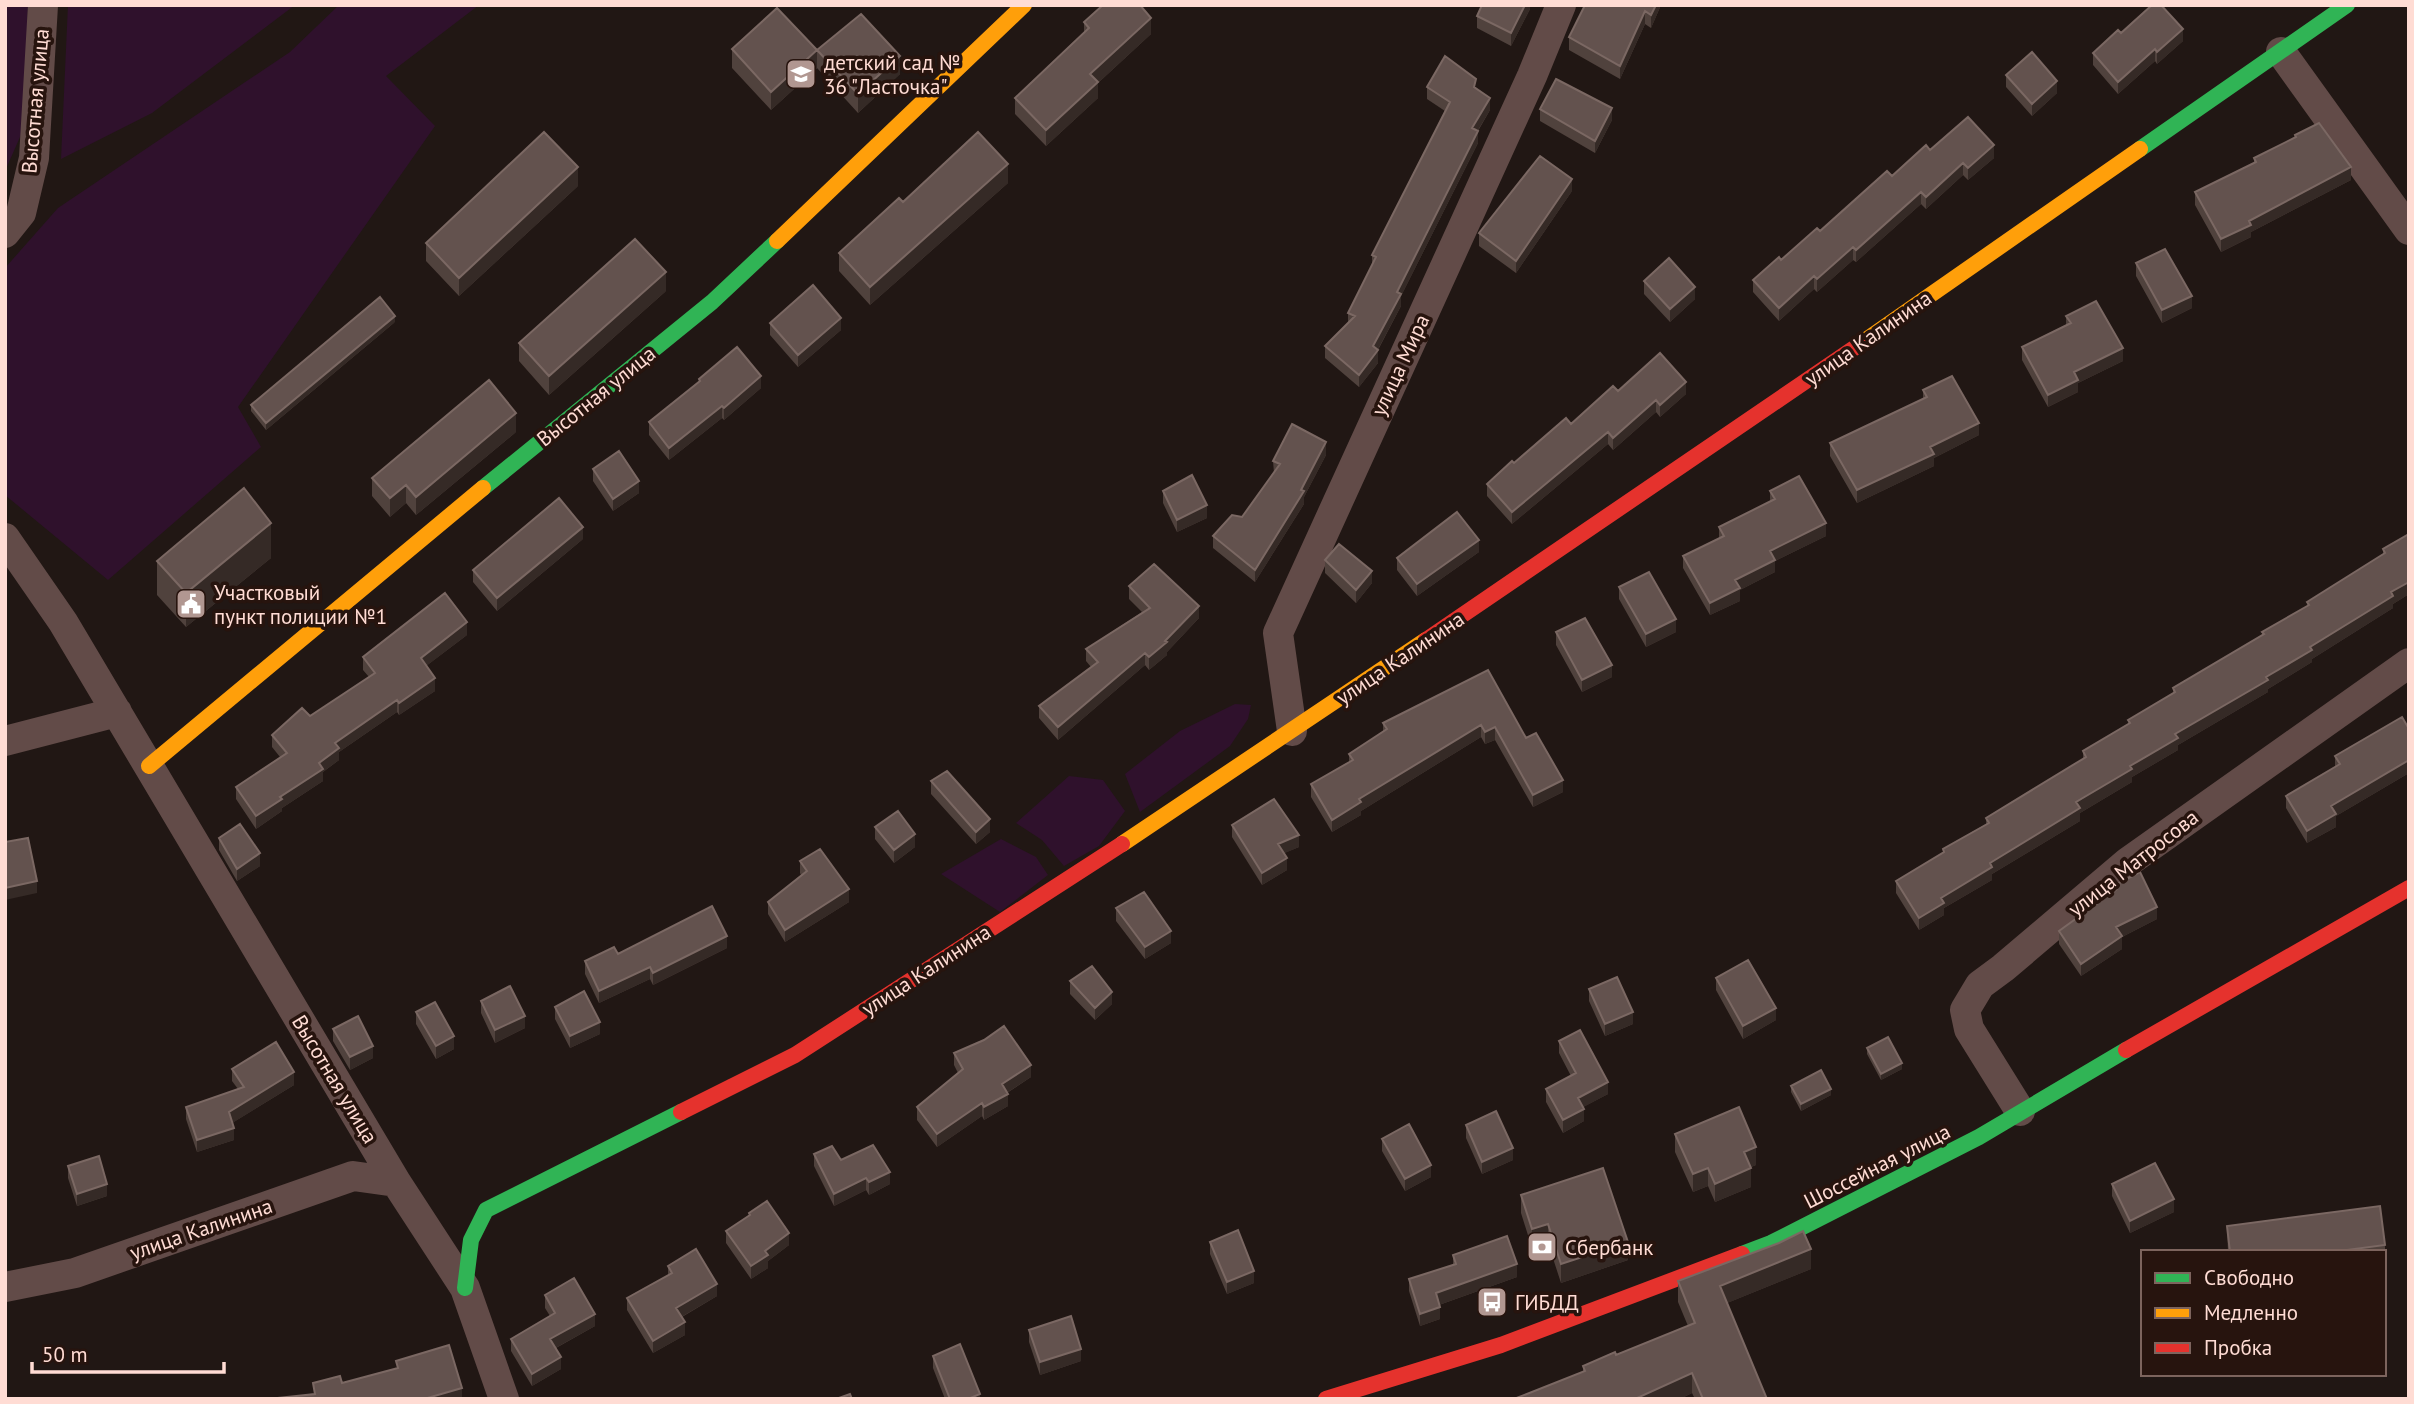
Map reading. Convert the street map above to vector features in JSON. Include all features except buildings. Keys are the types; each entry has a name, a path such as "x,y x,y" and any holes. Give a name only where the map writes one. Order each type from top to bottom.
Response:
{"street":[{"name":"Высотная улица","path":"5,233 20,213 34,158 43,5"},
{"name":"Высотная улица","path":"149,766 569,417 712,302 1024,5"},
{"name":"улица Мира","path":"1292,731 1278,633 1532,76 1561,5"},
{"name":"улица Калинина","path":"465,1288 471,1240 486,1210 795,1055 1171,813 1700,455 2347,5"},
{"path":"2281,52 2409,230"},
{"name":"Высотная улица","path":"5,538 63,622 396,1182 465,1288 504,1399"},
{"name":"улица Матросова","path":"2020,1111 1969,1029 1965,1010 1980,985 2128,862 2409,663"},
{"path":"5,741 117,712"},
{"name":"Шоссейная улица","path":"1326,1399 1501,1345 1771,1242 1979,1138 2020,1111 2409,888"},
{"name":"улица Калинина","path":"5,1287 75,1273 353,1176 396,1182"}],"shaded area":[{"path":"5,5 28,5 24,128 5,171"},
{"path":"68,5 295,5 152,113 61,159"},
{"path":"339,5 479,5 386,76 435,126 238,407 261,447 108,580 5,495 5,268 58,208 290,52"},
{"path":"1235,704 1251,705 1248,719 1230,746 1140,812 1125,774 1180,731"},
{"path":"1069,776 1103,780 1125,811 1099,846 1064,866 1042,840 1016,823"},
{"path":"1001,839 1036,857 1048,875 1000,912 941,874"}],"traffic: fast":[{"path":"2140,149 2347,5"},
{"path":"483,488 712,302 777,241"},
{"path":"1742,1254 1771,1243 1979,1137 2126,1050"},
{"path":"465,1288 471,1240 486,1210 681,1112"}],"traffic: slow":[{"path":"777,241 1024,5"},
{"path":"1863,342 2140,149"},
{"path":"149,766 483,488"},
{"path":"1122,844 1426,640"}],"traffic: jam":[{"path":"1426,640 1863,342"},
{"path":"681,1112 795,1055 1122,844"},
{"path":"2126,1050 2409,888"},
{"path":"1326,1399 1501,1345 1742,1254"}],"place":[{"name":"детский сад № 36 \"Ласточка\"","path":"801,74"},
{"name":"Участковый пункт полиции №1","path":"191,604"},
{"name":"Сбербанк","path":"1542,1247"},
{"name":"ГИБДД","path":"1492,1302"}]}
